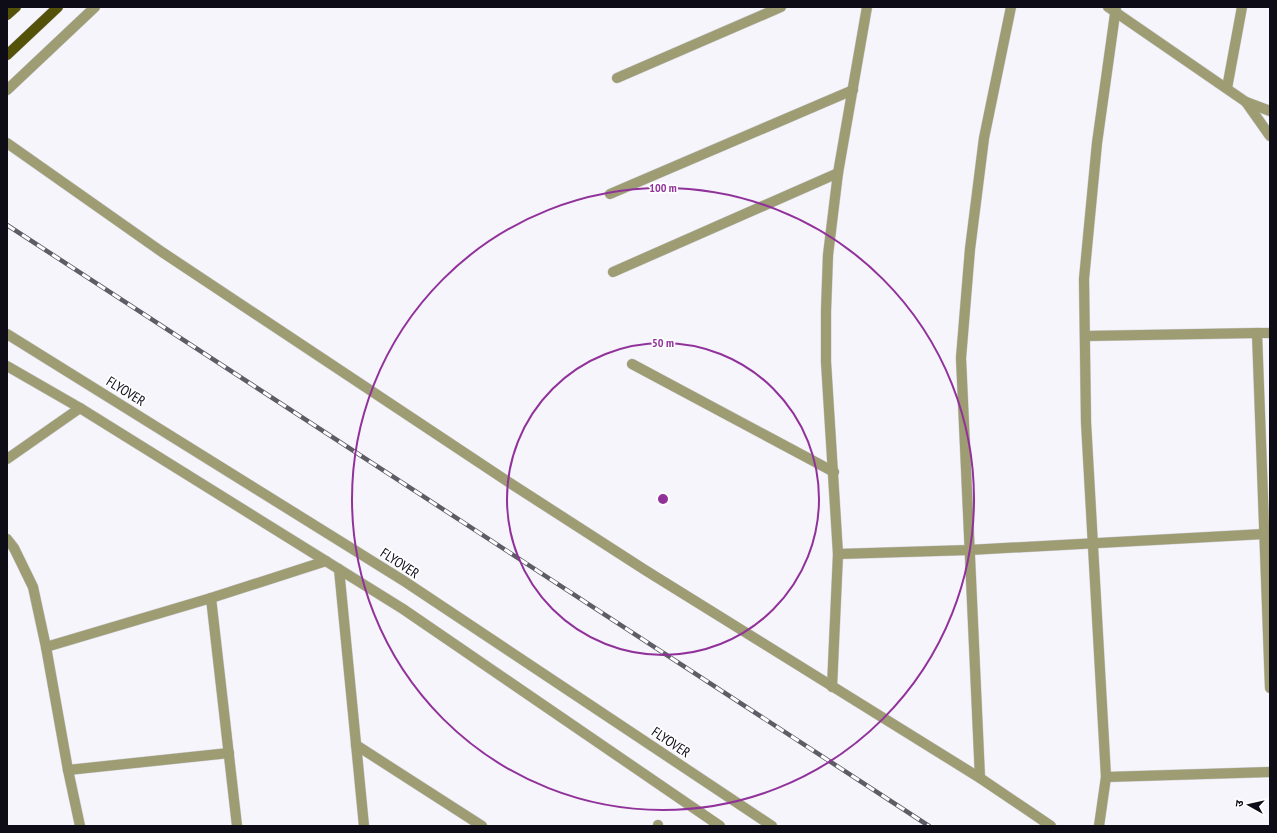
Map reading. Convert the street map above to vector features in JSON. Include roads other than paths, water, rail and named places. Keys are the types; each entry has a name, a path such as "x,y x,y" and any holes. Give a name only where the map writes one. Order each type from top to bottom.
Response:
{"main road":[{"path":"7,15 16,7"},
{"path":"7,55 58,7"}],"street":[{"path":"7,90 95,7"},
{"path":"617,78 782,7"},
{"path":"832,687 838,554 826,362 828,255 838,173 867,7"},
{"path":"980,778 961,358 970,249 984,138 1011,7"},
{"path":"1227,88 1242,7"},
{"path":"1099,826 1106,777 1086,422 1084,279 1097,143 1113,9 1246,102 1270,111"},
{"path":"610,194 853,90"},
{"path":"1246,102 1270,136"},
{"path":"7,143 162,252 510,483 645,570 980,778 1050,826"},
{"path":"613,272 838,173"},
{"path":"1257,333 1266,453 1264,534 1268,552 1270,688"},
{"path":"1085,336 1270,333"},
{"name":"FLYOVER","path":"7,334 404,581 772,826"},
{"path":"632,364 834,472"},
{"path":"7,366 80,408 403,609 720,826"},
{"path":"7,460 80,408"},
{"path":"838,554 969,550 1264,534"},
{"path":"7,539 14,548 33,587 80,826"},
{"path":"46,647 211,598 326,561"},
{"path":"339,569 364,826"},
{"path":"211,598 237,826"},
{"path":"356,745 482,826"},
{"path":"68,770 229,753"},
{"path":"1106,777 1270,772"}],"railway":[{"path":"7,225 929,826"}]}
